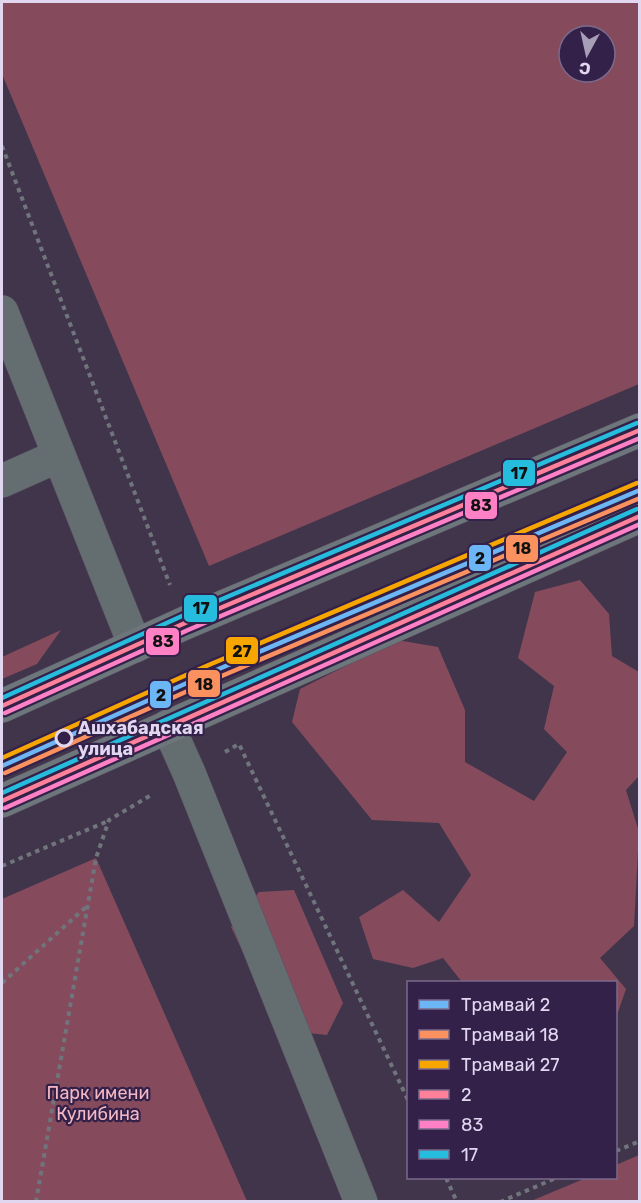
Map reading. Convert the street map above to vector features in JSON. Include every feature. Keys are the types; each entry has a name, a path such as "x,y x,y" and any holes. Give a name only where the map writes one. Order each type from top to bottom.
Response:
{"main road":[{"path":"2,706 135,646 639,430"},
{"path":"2,801 639,516"}],"street":[{"path":"2,312 135,646"},
{"path":"2,481 58,456"},
{"path":"168,726 189,773 361,1202"}],"path":[{"path":"2,146 173,593"},
{"path":"2,866 109,820 239,744 407,1094"},
{"path":"36,1202 96,858 109,820"},
{"path":"2,983 87,906"},
{"path":"617,1150 639,1141"},
{"path":"446,1179 457,1202"},
{"path":"500,1202 551,1179"}],"green space":[{"path":"2,2 639,2 639,384 209,566 2,74"},
{"path":"580,580 609,614 612,656 639,672 639,776 626,790 639,832 634,926 600,958 626,989 617,1015 617,981 461,981 443,958 413,968 373,959 359,917 403,890 439,922 471,875 439,823 372,820 292,722 300,689 397,640 438,647 465,710 465,762 534,801 567,752 544,729 554,686 518,658 535,592"},
{"path":"61,630 37,664 2,679 2,657"},
{"name":"Парк имени Кулибина","path":"96,858 247,1201 2,1201 2,899"},
{"path":"294,890 343,1003 327,1035 280,1030 231,927 259,892"},
{"path":"639,1155 639,1201 531,1201 584,1179 617,1179 617,1165"}],"tram line":[{"name":"27","path":"2,758 204,667 637,483"},
{"name":"2","path":"2,766 207,674 640,490"},
{"name":"18","path":"5,773 210,681 640,498"}],"transit line":[{"name":"17","path":"2,698 182,616 637,423"},
{"name":"2","path":"2,706 185,623 640,430"},
{"name":"83","path":"5,713 188,630 640,438"},
{"name":"17","path":"2,793 637,509"},
{"name":"2","path":"2,801 640,516"},
{"name":"83","path":"5,808 640,524"}],"place":[{"name":"Ашхабадская улица","path":"64,738"}]}
